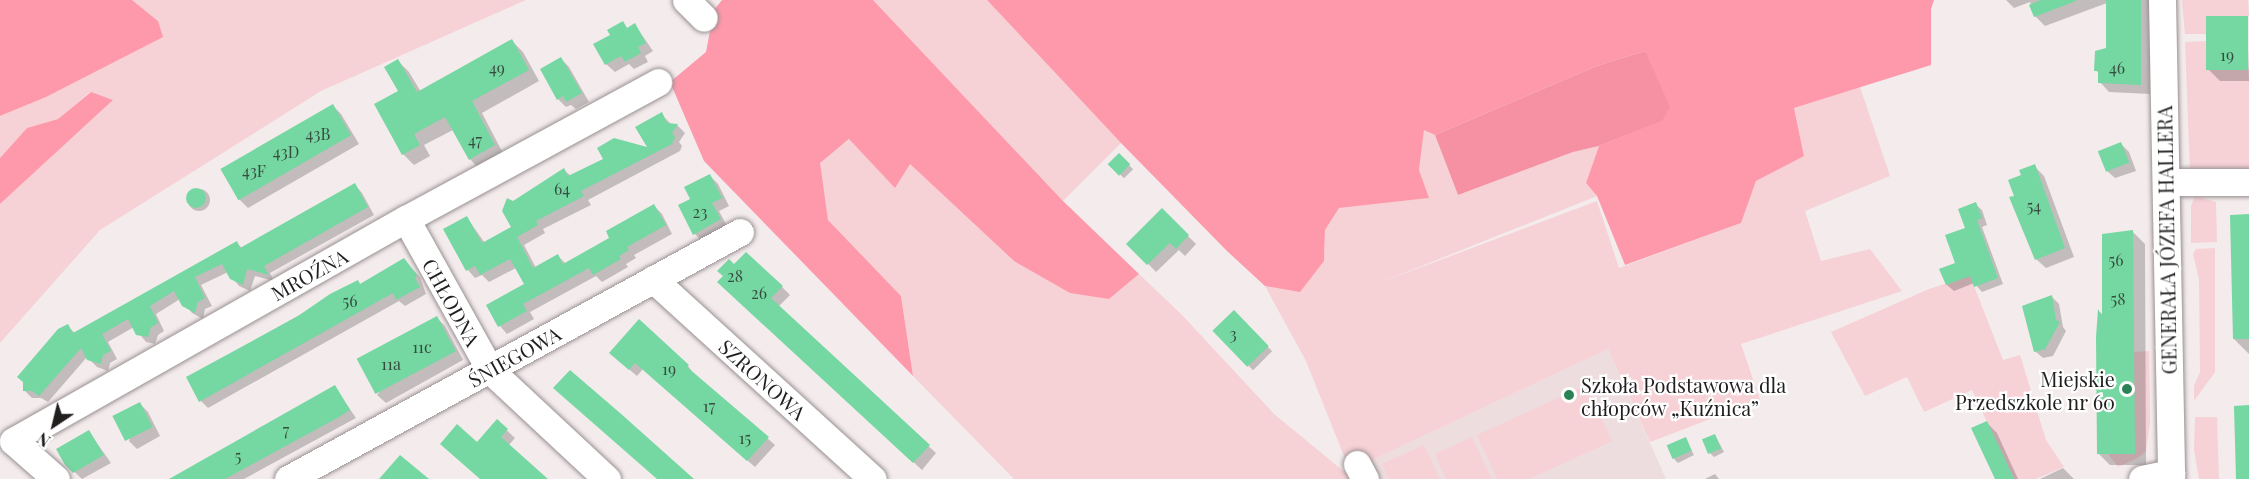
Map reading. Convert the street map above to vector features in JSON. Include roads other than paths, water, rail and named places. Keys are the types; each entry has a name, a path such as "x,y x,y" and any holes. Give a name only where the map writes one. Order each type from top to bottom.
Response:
{"street":[{"name":"GENERAŁA JÓZEFA HALLERA","path":"2162,0 2171,476"},
{"name":"MROŹNA","path":"56,479 12,441 406,219 658,82"},
{"path":"2166,182 2249,182"},
{"name":"CHŁODNA","path":"406,219 490,370 607,479"},
{"name":"ŚNIEGOWA","path":"288,479 325,471 490,370 740,232"},
{"name":"SZRONOWA","path":"653,279 873,479"},
{"path":"2142,479 2171,476"}],"place":[{"name":"Miejskie Przedszkole nr 60","path":"2127,389"},
{"name":"Szkoła Podstawowa dla chłopców „Kuźnica”","path":"1569,395"}]}
